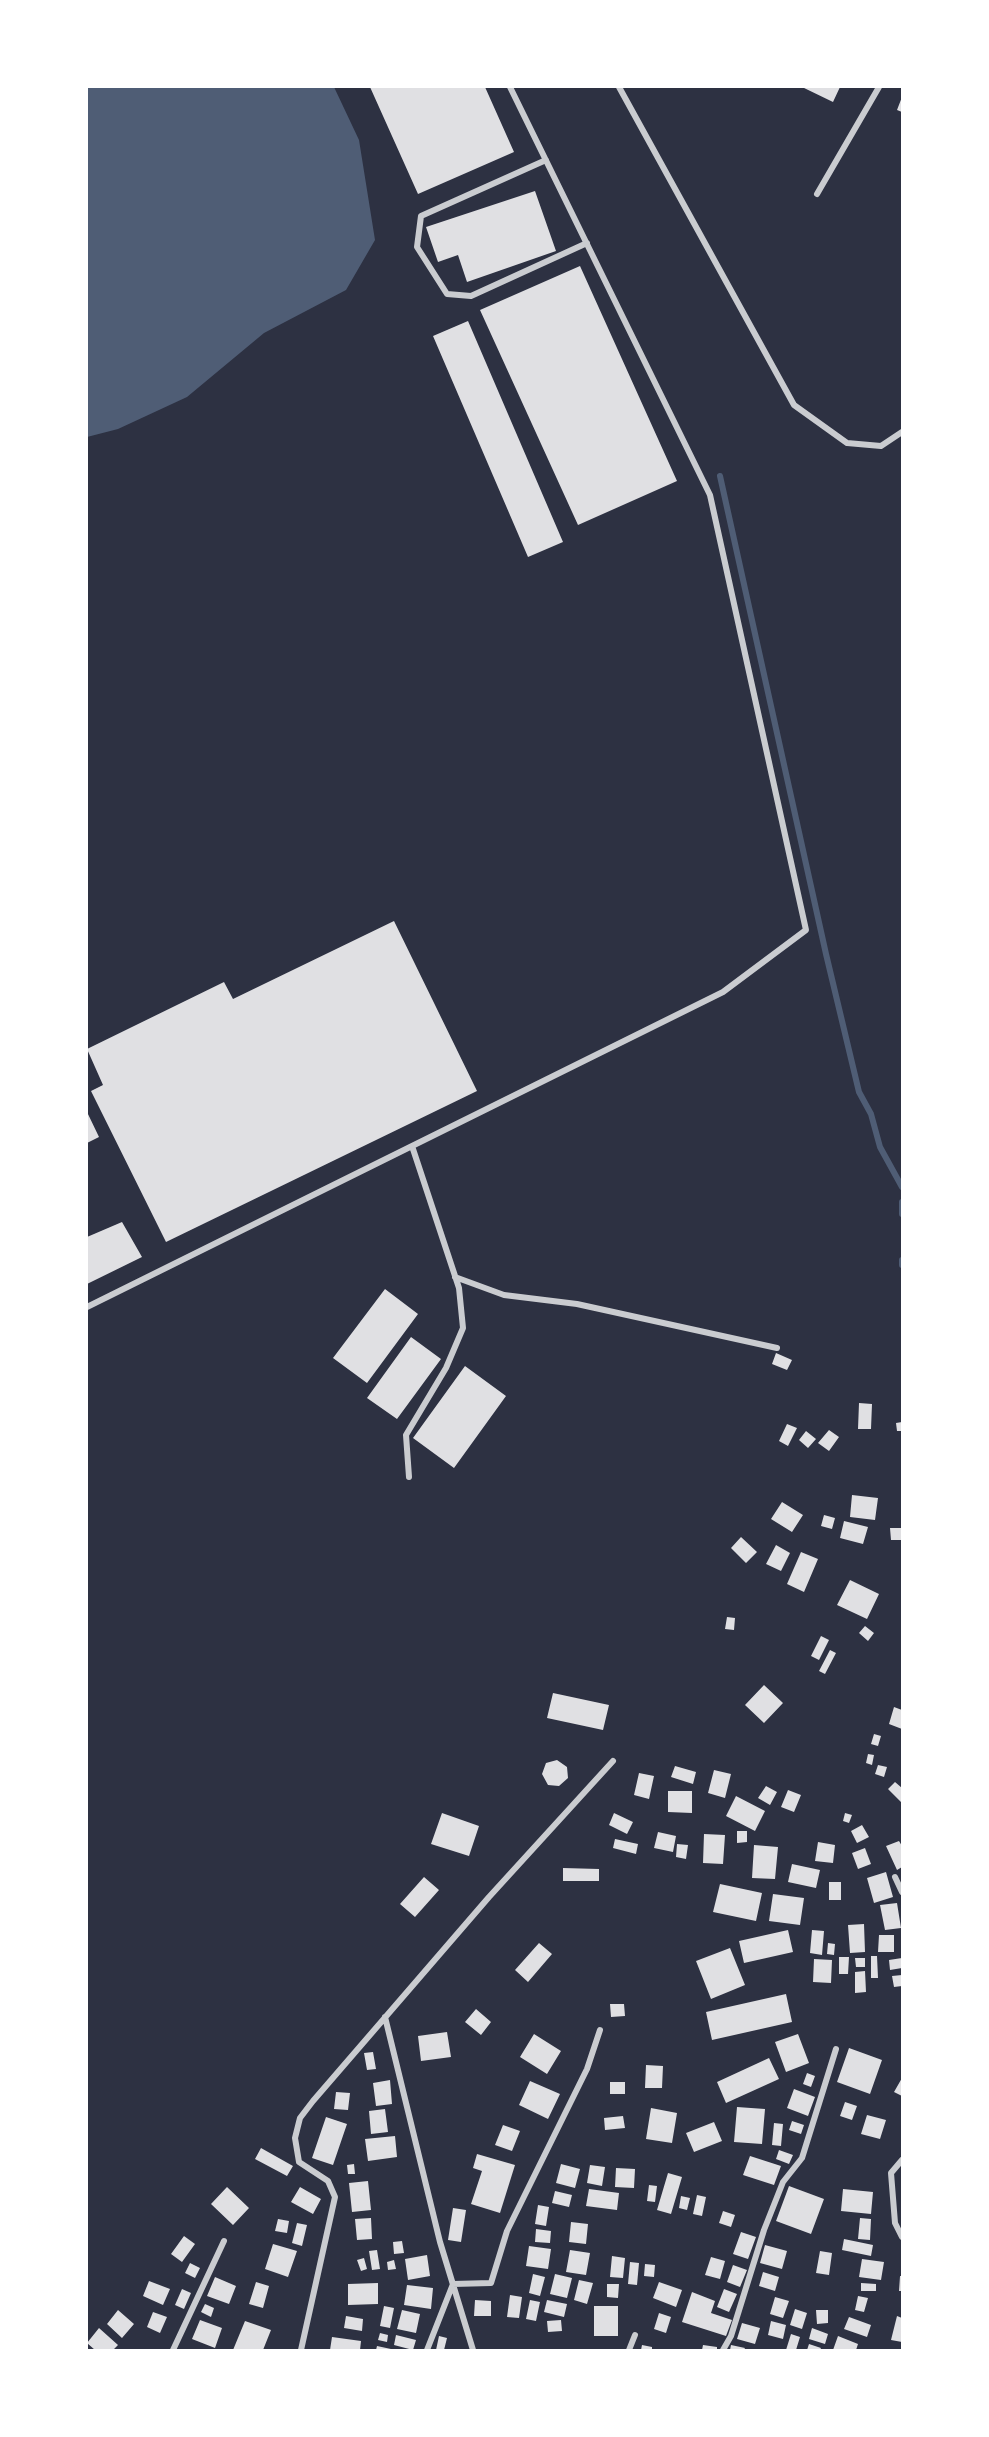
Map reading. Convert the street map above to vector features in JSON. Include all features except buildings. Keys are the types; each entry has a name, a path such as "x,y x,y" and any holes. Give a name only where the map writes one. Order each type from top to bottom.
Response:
{"street":[{"path":"87,1307 723,992 806,930 710,495 510,87"},
{"path":"619,87 794,405 847,442 881,446 902,432"},
{"path":"817,194 879,87"},
{"path":"546,160 421,216 417,247 447,294 471,296 587,243"},
{"path":"409,1477 406,1435 446,1368 463,1328 459,1288 412,1146"},
{"path":"455,1277 504,1296 577,1304 777,1348"},
{"path":"301,2350 335,2196 328,2181 299,2162 295,2138 300,2118 489,1898 614,1761"},
{"path":"895,1877 902,1892"},
{"path":"385,2017 440,2242 473,2350"},
{"path":"453,2284 491,2283 507,2230 587,2069 600,2030"},
{"path":"723,2350 731,2336 764,2230 783,2182 802,2158 836,2049"},
{"path":"902,2160 891,2173 895,2223 902,2237"},
{"path":"173,2350 224,2241"},
{"path":"427,2350 453,2284"},
{"path":"629,2350 635,2335"}],"water":[{"path":"87,87 334,87 359,140 375,240 346,290 264,333 187,397 118,429 87,437"}],"waterway":[{"path":"720,476 826,954 859,1092 871,1114 880,1147 902,1187"},
{"path":"902,1202 902,1214"},
{"path":"902,1260 902,1265"}]}
